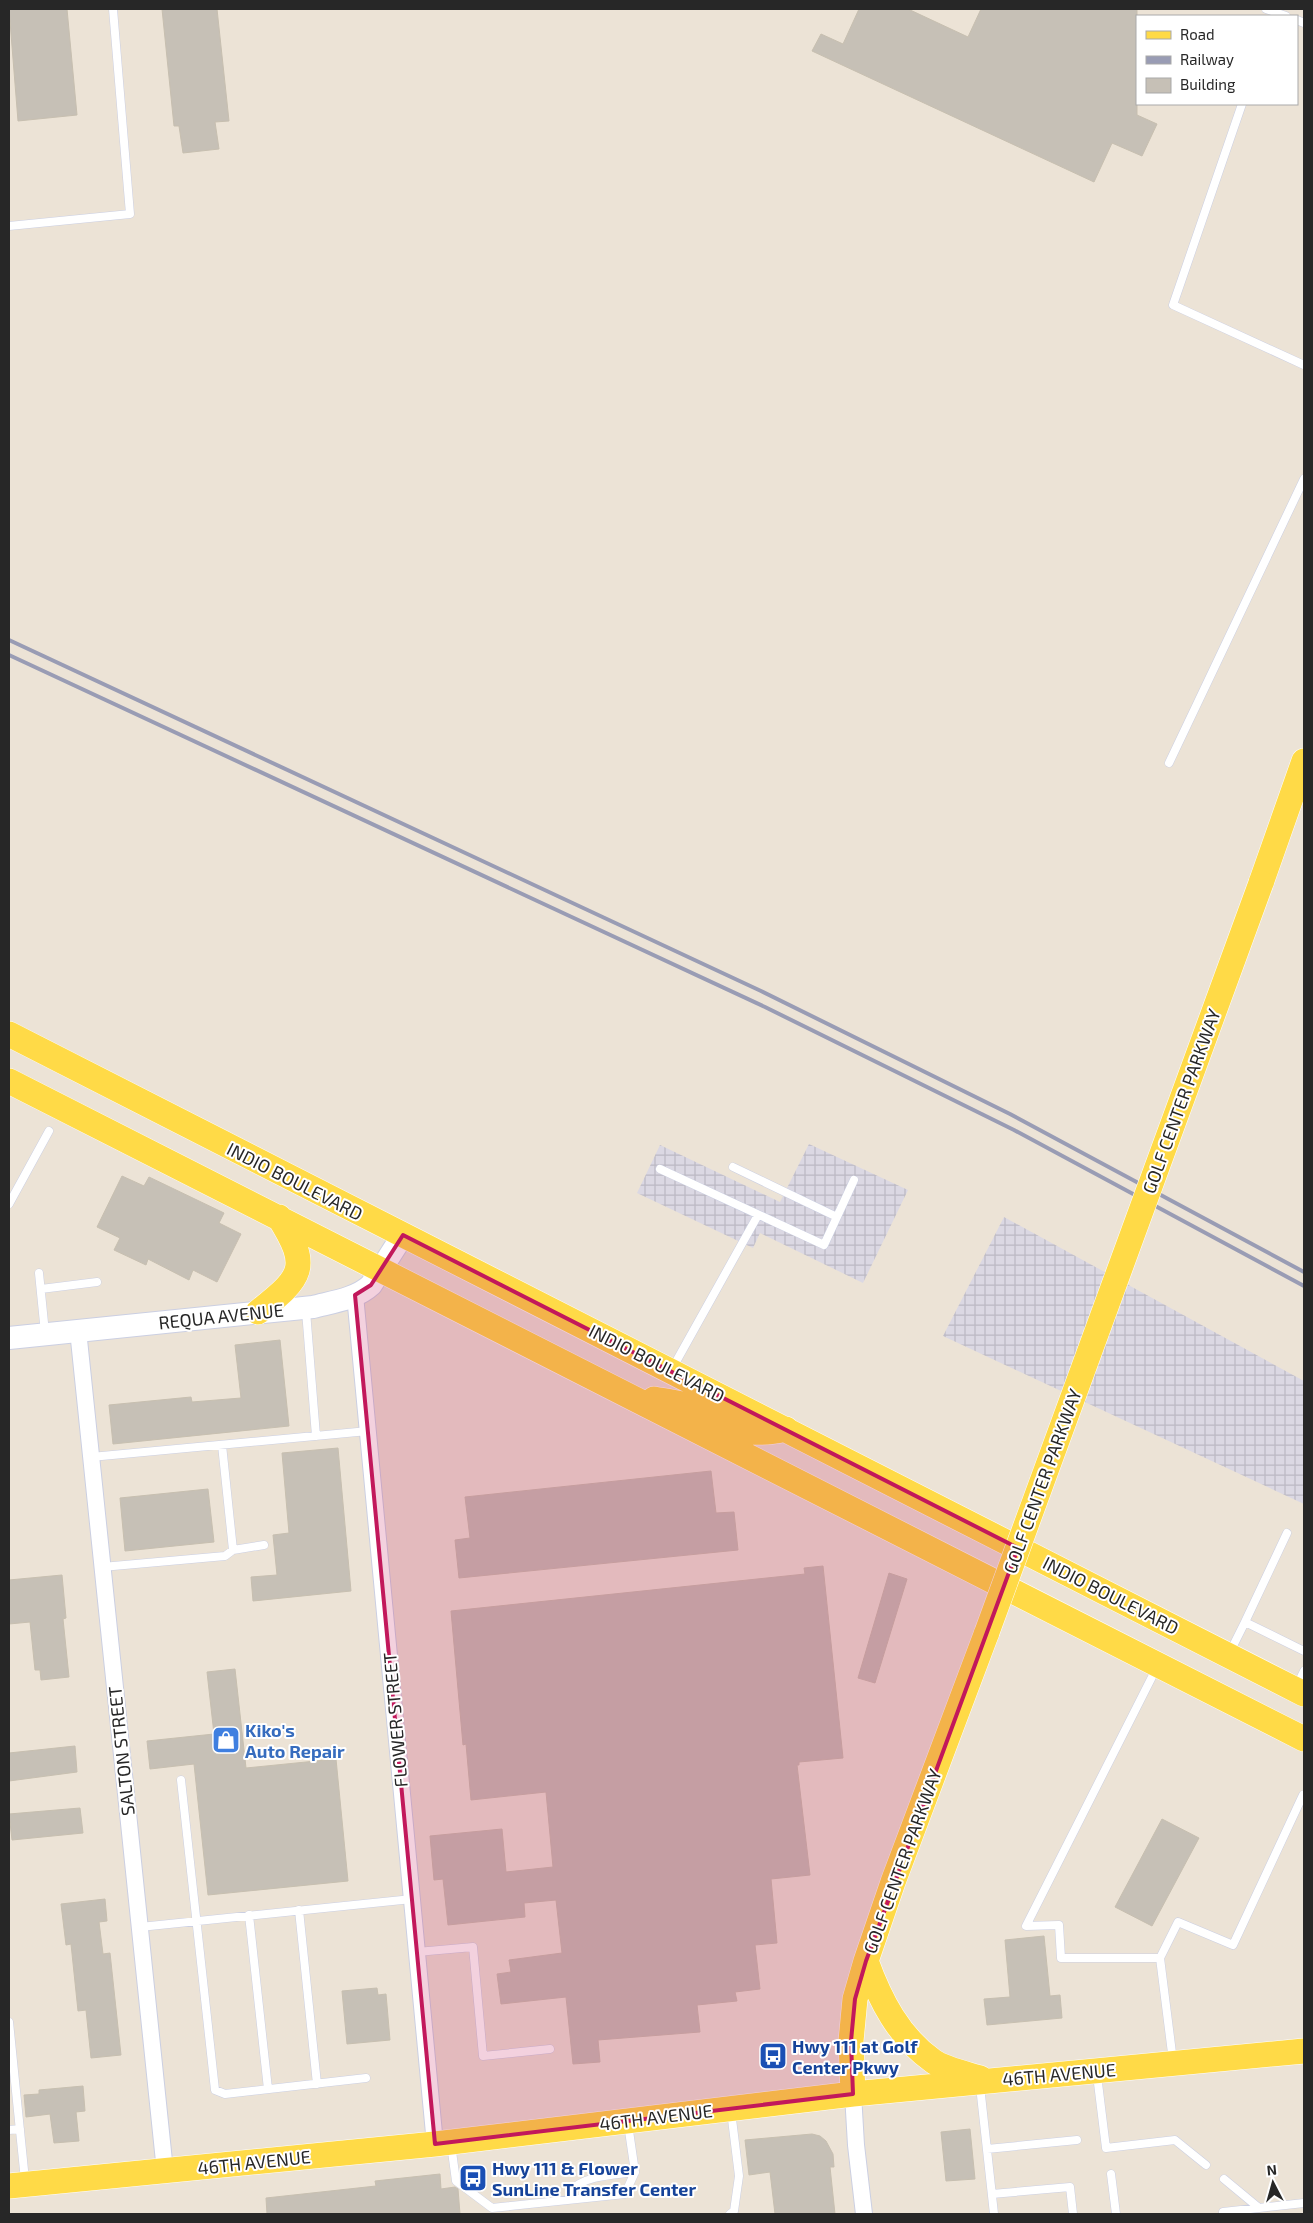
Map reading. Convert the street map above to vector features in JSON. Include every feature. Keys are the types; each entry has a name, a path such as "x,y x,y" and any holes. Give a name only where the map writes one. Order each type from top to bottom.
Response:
{"main road":[{"name":"GOLF CENTER PARKWAY","path":"853,2094 851,2041 855,1999 892,1882 987,1632 1304,761"},
{"name":"INDIO BOULEVARD","path":"9,1034 403,1236 672,1370 1228,1655 1301,1685"},
{"path":"9,1081 1304,1739"},
{"path":"258,1312 287,1288 298,1266 298,1254 293,1240 279,1217"},
{"path":"625,1393 688,1405 743,1432 765,1434 786,1429"},
{"path":"866,1961 885,2008 909,2038 934,2062 984,2081"},
{"name":"46TH AVENUE","path":"17,2185 443,2143 853,2094 1304,2051"}],"street":[{"name":"REQUA AVENUE","path":"9,1338 306,1307 334,1302 355,1295 371,1285 403,1236"},
{"name":"FLOWER STREET","path":"355,1295 417,1952 443,2143"},
{"name":"SALTON STREET","path":"78,1330 165,2171"},
{"name":"GOLF CENTER PARKWAY","path":"853,2094 856,2145 864,2214"}],"lane":[{"path":"9,226 130,214 112,9"},
{"path":"1265,9 1283,15"},
{"path":"1242,105 1173,305 1304,364"},
{"path":"1169,763 1304,479"},
{"path":"9,1204 49,1131"},
{"path":"733,1167 837,1217"},
{"path":"660,1169 824,1245 854,1180"},
{"path":"672,1370 758,1215"},
{"path":"39,1273 45,1334"},
{"path":"41,1288 97,1282"},
{"path":"306,1307 316,1436"},
{"path":"91,1458 368,1431"},
{"path":"222,1445 233,1550"},
{"path":"1228,1655 1287,1533"},
{"path":"102,1567 225,1556 233,1550 264,1545"},
{"path":"1245,1622 1304,1651"},
{"path":"1158,1664 1026,1926 1059,1925 1061,1958 1160,1958"},
{"path":"181,1780 215,2090 225,2094 366,2078"},
{"path":"1173,2063 1160,1958 1178,1922 1233,1945 1302,1795 1304,1796"},
{"path":"140,1927 412,1899"},
{"path":"299,1910 317,2084"},
{"path":"249,1916 268,2089"},
{"path":"417,1952 473,1948 483,2056 550,2049"},
{"path":"9,2022 20,2129 17,2185"},
{"path":"1096,2070 1106,2148 1175,2140 1206,2165"},
{"path":"984,2081 987,2149 994,2214"},
{"path":"730,2214 734,2211 739,2176 731,2108"},
{"path":"443,2143 456,2181 492,2208 625,2194 634,2172 627,2121"},
{"path":"9,2130 20,2129"},
{"path":"987,2149 1077,2140"},
{"path":"571,2199 571,2190 594,2178 634,2172"},
{"path":"1111,2174 1116,2214"},
{"path":"1224,2179 1259,2208"},
{"path":"992,2194 1070,2187 1073,2214"},
{"path":"1224,2214 1223,2212 1304,2203"}],"highlighted area":[{"path":"403,1235 1018,1548 866,1961 855,1999 851,2041 853,2094 435,2144 355,1295 371,1285"}],"shaded area":[{"path":"809,1144 908,1190 863,1283 760,1233 753,1248 637,1193 660,1145 780,1202"},
{"path":"1004,1217 1304,1381 1304,1504 943,1336"}],"building":[{"path":"9,9 67,9 77,115 18,121"},
{"path":"162,9 217,9 229,121 215,122 219,149 183,153 179,126 174,126"},
{"path":"859,9 908,9 968,37 981,9 1137,9 1137,115 1157,124 1142,156 1112,143 1094,182 812,51 821,34 843,44"},
{"path":"122,1176 144,1186 149,1177 224,1213 219,1223 241,1234 217,1282 193,1270 189,1280 148,1259 146,1265 114,1250 120,1238 97,1227"},
{"path":"280,1340 289,1426 113,1444 109,1405 191,1397 192,1402 241,1398 235,1345"},
{"path":"338,1448 351,1591 253,1601 251,1577 277,1575 273,1535 289,1533 282,1453"},
{"path":"711,1471 716,1513 734,1512 738,1550 459,1578 455,1540 470,1538 465,1497"},
{"path":"208,1489 214,1542 125,1551 120,1498"},
{"path":"823,1566 843,1758 799,1762 799,1765 797,1765 810,1875 771,1879 777,1943 755,1945 760,1989 735,1992 737,2001 697,2005 700,2032 598,2040 600,2062 573,2064 566,1997 501,2004 497,1974 511,1972 509,1960 562,1953 556,1900 524,1903 525,1917 448,1925 443,1879 434,1880 430,1836 502,1829 506,1872 553,1867 546,1792 471,1800 466,1744 463,1745 451,1611 805,1574 804,1568"},
{"path":"889,1573 907,1579 875,1683 858,1678"},
{"path":"62,1575 66,1618 63,1619 69,1677 41,1680 40,1670 35,1670 30,1622 9,1624 9,1580"},
{"path":"235,1669 246,1768 336,1759 348,1881 208,1895 194,1764 150,1769 147,1741 214,1734 207,1672"},
{"path":"75,1746 77,1772 9,1781 9,1753"},
{"path":"80,1808 83,1833 12,1840 9,1814"},
{"path":"1162,1819 1199,1838 1152,1926 1115,1907"},
{"path":"105,1899 107,1921 99,1922 103,1954 110,1953 121,2055 91,2058 86,2010 78,2011 71,1944 66,1945 61,1904"},
{"path":"1044,1936 1050,1996 1060,1995 1062,2018 987,2025 984,1999 1010,1997 1005,1940"},
{"path":"377,1988 378,1995 386,1994 390,2040 347,2044 342,1991"},
{"path":"83,2086 85,2111 76,2112 79,2141 54,2143 50,2114 26,2117 24,2095 39,2094 39,2090"},
{"path":"970,2129 975,2179 946,2181 941,2132"},
{"path":"812,2134 820,2136 826,2141 833,2154 834,2167 830,2167 835,2214 775,2214 770,2172 749,2175 745,2140"},
{"path":"440,2174 441,2189 455,2187 458,2189 460,2214 267,2214 266,2198 376,2186 375,2181"}],"railway":[{"path":"9,640 761,991 1010,1114 1304,1272"},
{"path":"9,655 765,1007 1014,1130 1304,1286"}],"place":[{"name":"Kiko's Auto Repair","path":"226,1740"},
{"name":"Hwy 111 at Golf Center Pkwy","path":"773,2056"},
{"name":"Hwy 111 & Flower SunLine Transfer Center","path":"473,2178"}]}
